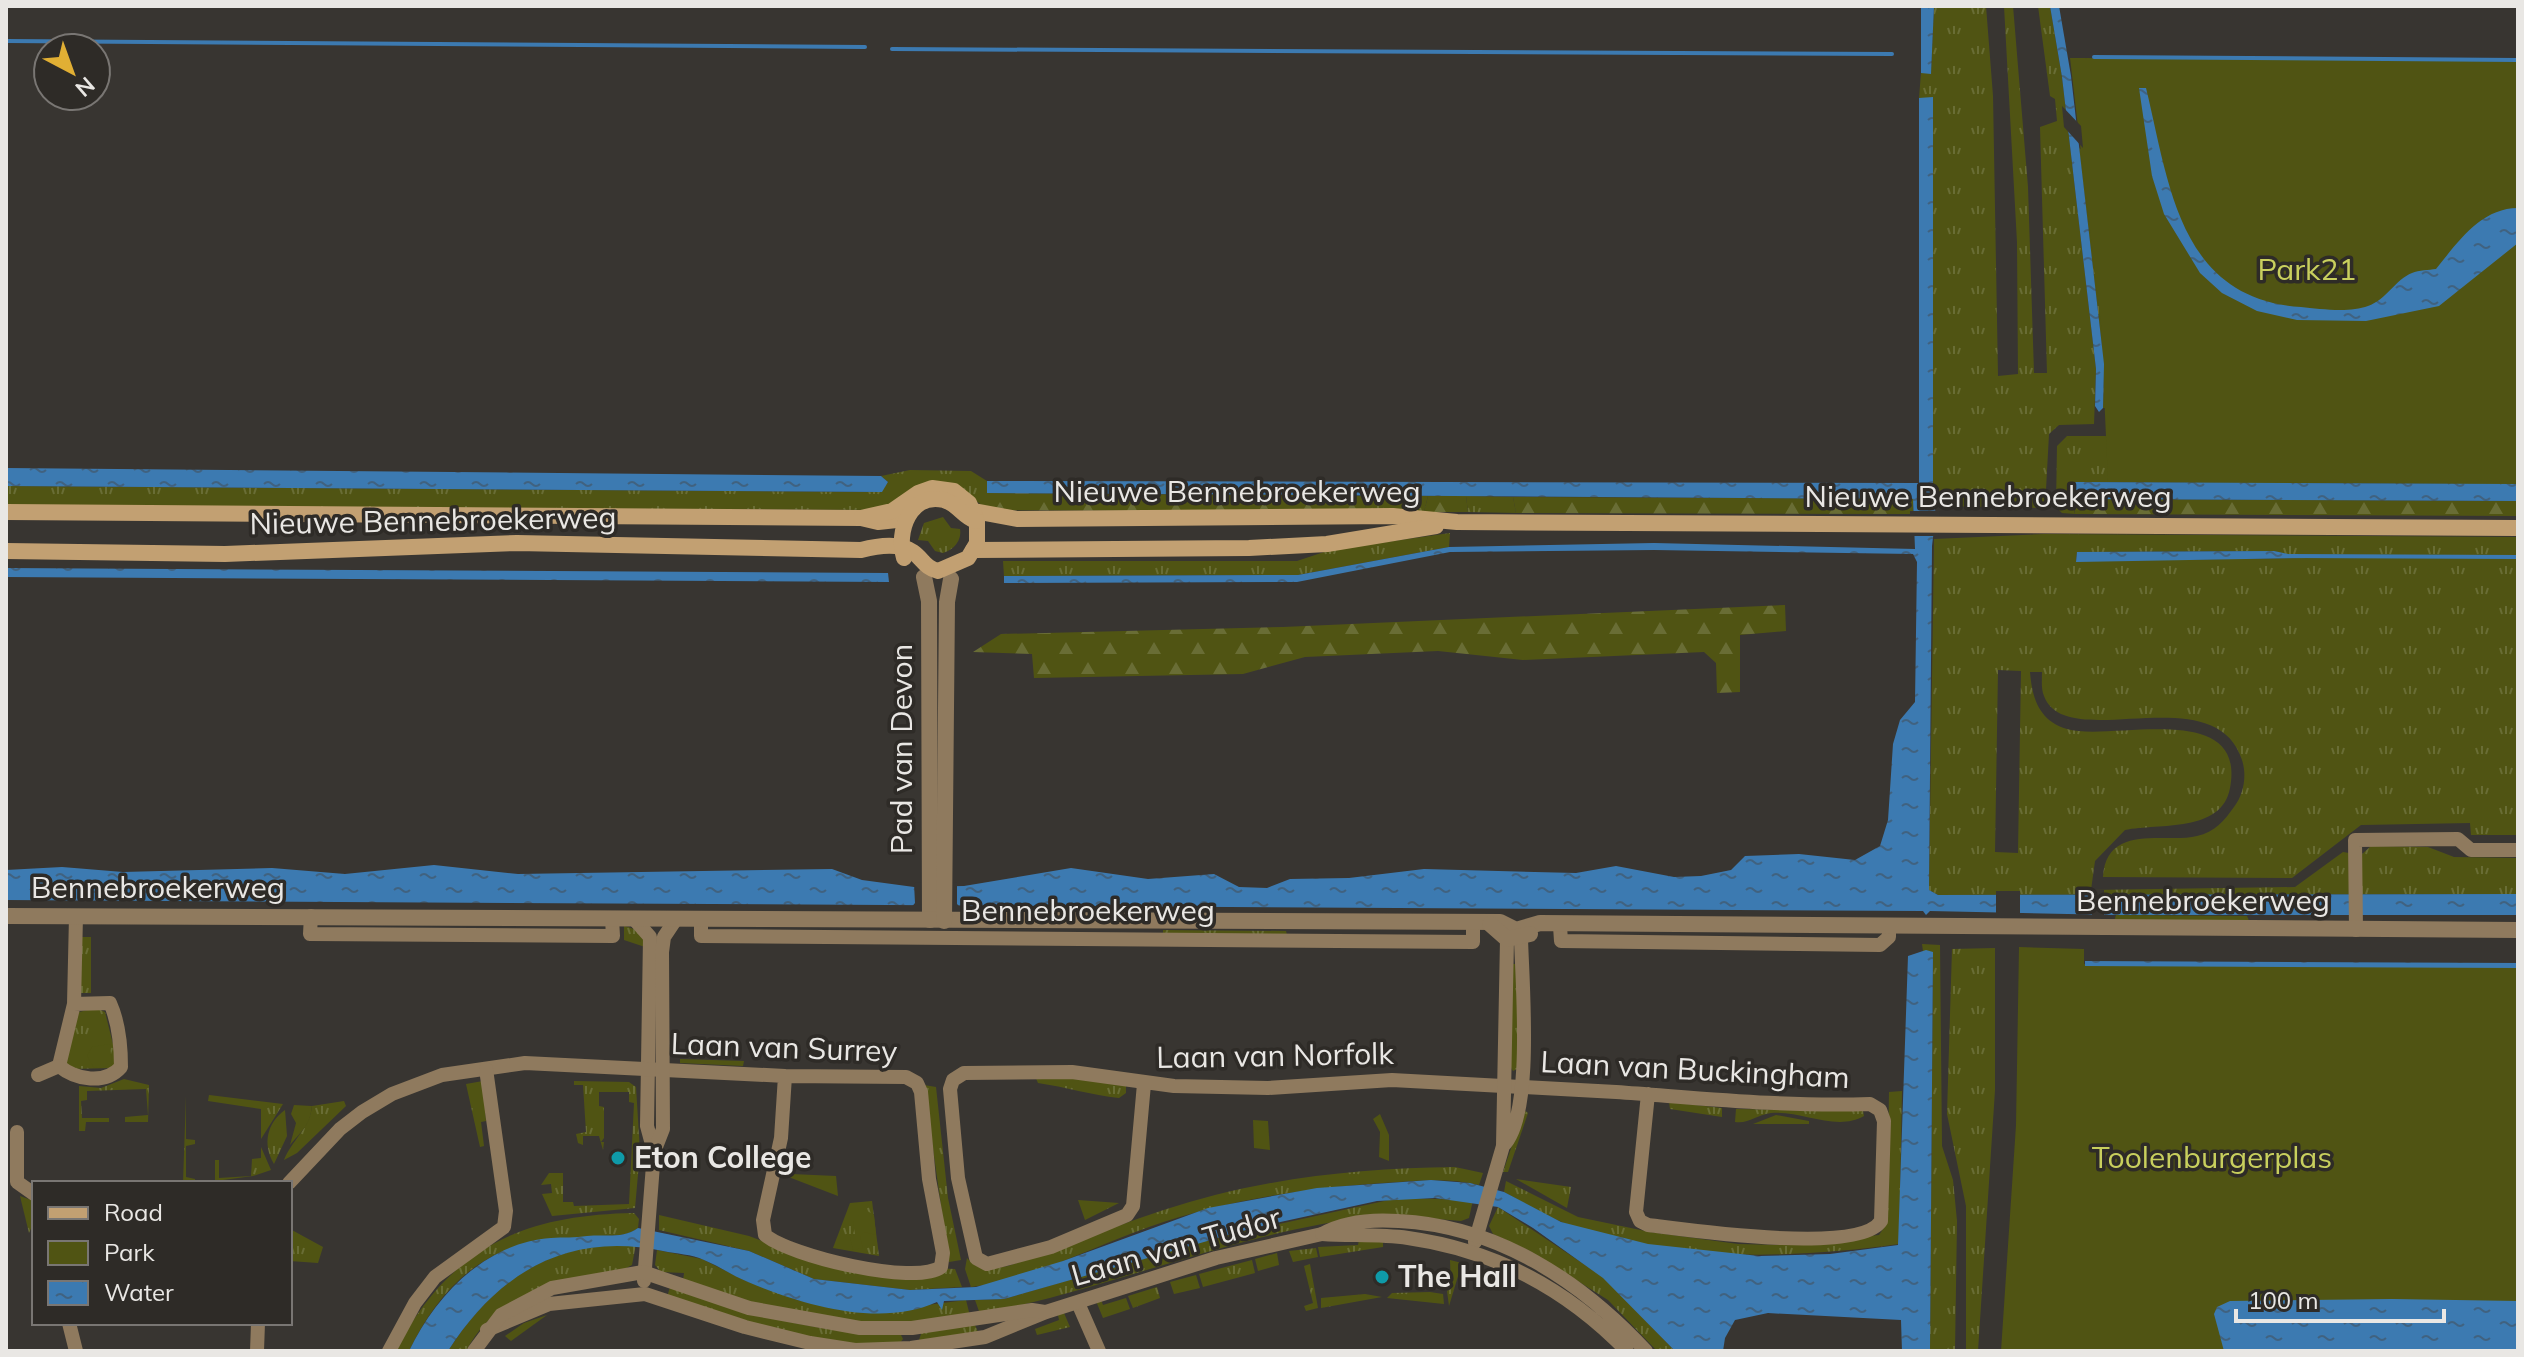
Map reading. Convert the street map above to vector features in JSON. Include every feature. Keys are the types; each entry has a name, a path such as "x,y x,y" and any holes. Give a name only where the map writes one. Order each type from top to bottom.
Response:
{"main road":[{"path":"932,488 945,489 964,497 975,516 976,556 953,573 924,577 903,552 903,512 918,493 932,488"},
{"name":"Nieuwe Bennebroekerweg","path":"6,512 861,518 903,512"},
{"name":"Nieuwe Bennebroekerweg","path":"975,516 1017,519 1393,516 1457,522 2518,528"},
{"name":"Nieuwe Bennebroekerweg","path":"976,556 1016,551 1327,544 1457,522"},
{"name":"Nieuwe Bennebroekerweg","path":"6,551 225,554 517,543 903,552"},
{"path":"903,552 912,552 932,570 953,573"}],"street":[{"name":"Pad van Devon","path":"937,916 947,602 953,573"},
{"name":"Pad van Devon","path":"924,577 929,601 938,876"},
{"path":"2356,925 2355,840 2458,839 2471,850 2518,850"},
{"name":"Bennebroekerweg","path":"6,916 635,920 676,919 937,916 1482,924 1473,942 1425,942 701,936 701,919"},
{"path":"59,1066 74,1004 76,916"},
{"name":"Bennebroekerweg","path":"311,916 310,934 613,936 612,919"},
{"path":"645,1294 644,1265 654,1152 647,1126 655,1070 664,937 676,919"},
{"path":"635,920 650,937 655,1070"},
{"path":"1482,924 1515,935"},
{"name":"Bennebroekerweg","path":"1515,935 1553,925 2356,925 2518,930"},
{"path":"1472,1251 1503,1146 1501,1109 1506,1087 1515,935"},
{"path":"1503,1146 1510,1139 1519,1113 1521,1088 1515,935"},
{"path":"59,1066 72,1077 98,1079 115,1075 121,1067 116,1017 110,1003 74,1004"},
{"name":"Laan van Surrey","path":"291,1181 340,1129 382,1099 442,1075 525,1063 785,1076 906,1077 917,1083 921,1092 929,1179 943,1253 941,1267 929,1273 841,1263 819,1258 765,1235 763,1220 781,1138 785,1076"},
{"path":"38,1075 59,1066"},
{"path":"389,1351 415,1303 435,1277 504,1227 506,1211 486,1069"},
{"name":"Laan van Norfolk","path":"1144,1084 1131,1211 1123,1218 1051,1247 987,1264 976,1258 958,1178 950,1089 953,1080 964,1073 1072,1072 1126,1078 1144,1084 1250,1088 1392,1080 1506,1087"},
{"name":"Laan van Buckingham","path":"1506,1087 1648,1094 1805,1106 1870,1104 1880,1110 1884,1121 1883,1214 1877,1227 1870,1231 1821,1237 1748,1237 1648,1225 1640,1221 1636,1212 1648,1094"},
{"path":"17,1132 17,1182 32,1193"},
{"name":"Laan van Tudor","path":"487,1330 549,1304 645,1294 745,1327 810,1343 855,1350 912,1349 985,1337 1046,1312 1216,1258 1322,1234 1337,1226 1393,1220 1454,1227 1478,1234 1523,1255 1588,1295 1646,1351"},
{"name":"Laan van Tudor","path":"1322,1234 1407,1238 1472,1251 1553,1289 1589,1315 1627,1351"},
{"name":"Laan van Tudor","path":"474,1351 501,1315 552,1288 644,1265 793,1318 860,1328 912,1328 1032,1310 1046,1312"},
{"path":"1078,1303 1099,1351"},
{"path":"70,1325 76,1351"},
{"path":"257,1351 258,1325"},
{"path":"912,1328 912,1349"}],"green space":[{"path":"1934,6 1986,6 1993,96 1998,376 2018,374 2017,242 2004,6 2013,6 2028,187 2034,373 2047,373 2040,127 2057,121 2055,99 2050,96 2038,6 2050,6 2062,77 2096,369 2094,424 2059,425 2049,434 2045,508 1933,506 1933,98 1919,98 1921,73 1931,73"},
{"name":"Park21","path":"2070,58 2518,59 2518,484 2108,482 2101,325"},
{"path":"2079,148 2518,420 2518,484 2076,482 2071,498 2075,514 2062,513 2056,507 2057,446 2067,436 2117,436 2116,408 2103,408 2104,364"},
{"path":"910,470 971,471 987,481 987,510 957,488 935,482 912,491 881,510 6,507 6,486 881,492 888,482 881,476"},
{"path":"987,493 1363,496 1367,512 987,510"},
{"path":"1363,496 1428,496 1424,512 1367,512"},
{"path":"1428,496 1466,496 1468,512 1424,512"},
{"path":"1466,496 1513,497 1516,513 1468,512"},
{"path":"1513,497 1914,499 1913,514 1516,513"},
{"path":"2073,499 2518,501 2518,516 2075,514"},
{"path":"943,517 951,528 960,529 960,537 951,550 943,553 935,551 928,541 918,540 924,523"},
{"path":"1450,533 1449,547 1298,575 1004,576 1003,561 1297,561 1330,550"},
{"path":"2044,534 2518,537 2518,835 2471,835 2470,823 2361,825 2292,878 2103,877 2107,860 2115,849 2126,842 2197,836 2218,825 2240,796 2244,778 2242,760 2227,735 2203,722 2173,718 2080,719 2058,712 2044,696 2042,672 2030,672 2039,707 2057,725 2087,732 2171,730 2197,733 2218,743 2230,760 2230,788 2225,802 2215,813 2187,823 2125,830 2095,861 2091,890 2295,887 2343,852 2361,855 2371,846 2428,847 2454,857 2518,858 2518,894 1938,895 1929,890 1934,539","holes":["2274,551 2303,558 2076,561 2077,552","1998,670 2021,671 2018,853 1995,852"]},
{"path":"1785,605 1786,631 1740,635 1740,692 1717,693 1716,663 1704,652 1523,660 1438,651 1305,657 1243,674 1034,678 1032,654 973,652 1001,634 1283,627"},
{"path":"2116,915 2247,916 2250,923 2114,922"},
{"path":"624,926 639,933 645,947 624,940"},
{"path":"1163,930 1286,931 1287,935 1163,935"},
{"path":"80,937 91,937 91,993 81,993"},
{"path":"1922,944 1940,945 1942,1146 1953,1180 1957,1221 1955,1351 1930,1351 1933,953 1923,951"},
{"name":"Toolenburgerplas","path":"2019,947 2084,949 2084,964 2518,967 2518,1351 2001,1351 2016,1125"},
{"path":"1995,948 1995,1090 1978,1351 1966,1351 1966,1206 1947,1114 1952,949"},
{"path":"1513,964 1518,964 1519,1068 1513,1071 1510,1066"},
{"path":"96,1008 105,1012 114,1048 114,1068 70,1069 65,1060 75,1013"},
{"path":"110,1044 112,1066 94,1068 87,1056 92,1047"},
{"path":"680,1059 744,1061 743,1066 680,1063"},
{"path":"1035,1076 1126,1083 1126,1093 1119,1098 1099,1095 1038,1083"},
{"path":"124,1079 149,1085 148,1122 125,1122 125,1117 148,1115 146,1089 87,1091 87,1100 81,1101 82,1118 109,1118 109,1122 86,1122 85,1131 79,1131 79,1086 101,1088"},
{"path":"483,1081 486,1121 481,1122 484,1146 480,1147 466,1084"},
{"path":"574,1081 629,1082 636,1087 640,1152 635,1208 552,1216 542,1194 552,1193 551,1184 541,1185 549,1173 563,1173 563,1202 573,1202 574,1206 629,1204 634,1103 629,1102 629,1092 599,1092 599,1106 604,1107 603,1150 599,1136 583,1136 583,1145 578,1143 576,1134 586,1132 583,1085 574,1085"},
{"path":"924,1085 936,1087 948,1198 961,1260 949,1262"},
{"path":"1902,1091 1899,1244 1816,1253 1687,1251 1603,1236 1556,1220 1504,1192 1506,1181 1578,1217 1650,1232 1738,1244 1778,1245 1879,1235 1887,1223 1889,1092"},
{"path":"209,1095 283,1104 261,1139 261,1109 208,1101"},
{"path":"186,1096 186,1139 195,1140 195,1144 186,1146 186,1177 195,1181 183,1181"},
{"path":"344,1101 346,1106 297,1153 284,1160 308,1121 312,1106"},
{"path":"1669,1102 1722,1108 1722,1117 1670,1109"},
{"path":"294,1105 312,1106 302,1132 290,1145 296,1123 291,1114"},
{"path":"1736,1109 1863,1111 1864,1116 1842,1122 1771,1113 1735,1122"},
{"path":"285,1110 287,1136 274,1164 268,1149 268,1134 274,1121"},
{"path":"1524,1110 1528,1113 1508,1172 1503,1172"},
{"path":"1380,1114 1389,1135 1389,1161 1379,1157 1380,1132 1373,1119"},
{"path":"1776,1115 1809,1121 1809,1124 1753,1124"},
{"path":"1253,1120 1268,1121 1270,1150 1254,1148"},
{"path":"261,1147 271,1170 253,1176 212,1181 215,1180 215,1160 219,1160 219,1178 251,1176 252,1159 261,1158"},
{"path":"789,1163 792,1163 791,1174 836,1176 838,1196 786,1176"},
{"path":"1455,1167 1483,1173 1479,1185 1455,1181 1382,1183 1264,1197 1178,1218 1039,1270 994,1283 971,1287 965,1269 967,1258 980,1267 1008,1266 1162,1210 1245,1188 1334,1174"},
{"path":"1516,1179 1571,1187 1567,1208"},
{"path":"20,1196 32,1200 29,1233"},
{"path":"1398,1198 1473,1200 1469,1218 1461,1221 1381,1216 1320,1224 980,1314 975,1300 1004,1299 1210,1239"},
{"path":"1078,1200 1119,1203 1085,1220"},
{"path":"872,1201 879,1256 833,1248 850,1203"},
{"path":"1498,1207 1603,1277 1675,1351 1657,1351 1608,1300 1530,1251 1493,1234 1489,1226"},
{"path":"864,1209 874,1215 876,1235 864,1232 860,1236 863,1248 853,1250 850,1237 855,1234 853,1222"},
{"path":"634,1213 639,1219 638,1228 626,1234 539,1242 494,1255 450,1289 427,1319 409,1351 395,1351 416,1316 440,1286 465,1263 493,1244 523,1230 557,1221"},
{"path":"659,1215 749,1236 819,1263 955,1269 962,1287 910,1290 814,1279 749,1251 659,1230"},
{"path":"292,1230 323,1247 318,1263 292,1261"},
{"path":"1359,1240 1383,1241 1383,1247 1320,1257 1318,1247 1358,1245"},
{"path":"636,1244 632,1265 621,1271 532,1293 495,1314 466,1351 448,1351 485,1304 527,1270 550,1258 576,1250"},
{"path":"1316,1248 1318,1257 1293,1262 1289,1251"},
{"path":"657,1250 702,1259 746,1281 797,1300 865,1313 966,1300 970,1316 894,1323 859,1322 790,1312 683,1281 684,1273 661,1272 655,1265"},
{"path":"1277,1253 1279,1265 1258,1271 1255,1259"},
{"path":"1252,1260 1255,1273 1203,1287 1199,1274"},
{"path":"1450,1260 1462,1263 1449,1306 1447,1291 1451,1289"},
{"path":"1310,1264 1318,1308 1306,1311 1304,1306 1313,1303 1304,1266"},
{"path":"1196,1275 1200,1288 1174,1294 1170,1282"},
{"path":"670,1287 783,1321 838,1330 901,1335 903,1339 899,1344 835,1343 786,1335 667,1297"},
{"path":"1157,1287 1160,1298 1133,1308 1128,1296"},
{"path":"1392,1293 1443,1294 1444,1304 1387,1298"},
{"path":"1365,1294 1382,1297 1321,1308 1321,1298"},
{"path":"1126,1298 1130,1309 1103,1318 1096,1301 1101,1300 1103,1305"},
{"path":"1064,1313 1070,1327 1037,1335 1035,1329 1059,1320 1058,1315"},
{"path":"547,1315 511,1341 505,1336 524,1323"},
{"path":"975,1325 978,1332 922,1343 919,1340 922,1331"}],"water":[{"path":"1921,6 1934,6 1931,74 1921,73"},
{"path":"2050,6 2059,6 2071,76 2104,364 2103,408 2099,412 2095,406 2096,369 2062,77"},
{"path":"2139,88 2146,88 2163,161 2186,230 2204,259 2228,283 2260,299 2326,309 2368,306 2406,276 2436,269 2471,228 2505,210 2518,208 2518,243 2439,306 2366,321 2297,320 2257,311 2222,293 2200,273 2164,214 2152,176"},
{"path":"1933,97 1933,506 1936,512 1932,546 1929,890 1938,895 2518,894 2518,915 2116,915 1930,911 1926,915 1923,911 6,900 6,870 62,867 123,872 272,868 345,874 434,865 518,874 832,869 862,880 914,887 964,886 1071,868 1148,879 1214,874 1239,887 1267,888 1290,879 1349,878 1424,869 1576,873 1616,866 1674,877 1731,870 1745,856 1799,854 1855,860 1880,846 1888,820 1893,744 1900,720 1915,702 1917,562 1913,554 1654,550 1450,552 1297,582 1004,583 1004,576 1298,575 1449,547 1654,543 1915,549 1913,499 987,493 987,481 1919,483 1919,98"},
{"path":"6,468 881,476 888,482 882,492 6,486"},
{"path":"2076,482 2518,484 2518,501 2071,499 2070,487"},
{"path":"2274,551 2307,558 2076,562 2077,552"},
{"path":"6,568 888,573 889,582 6,577"},
{"path":"1926,950 1933,952 1930,1351 1902,1351 1901,1320 1768,1313 1735,1320 1725,1338 1723,1351 1675,1351 1603,1278 1533,1228 1498,1207 1435,1198 1377,1201 1253,1228 1004,1299 944,1301 942,1310 937,1302 915,1310 891,1313 867,1313 817,1305 748,1282 689,1255 629,1246 596,1247 567,1253 513,1279 468,1323 448,1351 409,1351 433,1310 448,1292 484,1261 527,1242 621,1235 638,1228 749,1251 814,1279 910,1290 976,1287 1063,1261 1208,1208 1317,1188 1431,1180 1470,1183 1504,1192 1561,1222 1648,1244 1759,1256 1830,1254 1898,1245 1908,956"},
{"path":"2085,961 2518,963 2518,968 2085,966"},
{"path":"2230,1301 2518,1301 2518,1351 2224,1351 2214,1314 2217,1307"}],"pier":[{"path":"2062,106 2081,126 2083,148 2064,127"},
{"path":"1910,511 1940,511 1938,536 1910,536"},
{"path":"957,882 957,904 962,909 910,909 915,903 914,883"},
{"path":"2092,890 2104,890 2104,919 2092,919"},
{"path":"1996,891 2020,891 2020,917 1996,917"}],"waterway":[{"path":"6,41 865,47"},
{"path":"892,49 1892,54"},
{"path":"2094,57 2518,60"},
{"path":"2290,556 2518,557"}],"place":[{"name":"Eton College","path":"618,1158"},
{"name":"The Hall","path":"1382,1277"}]}
